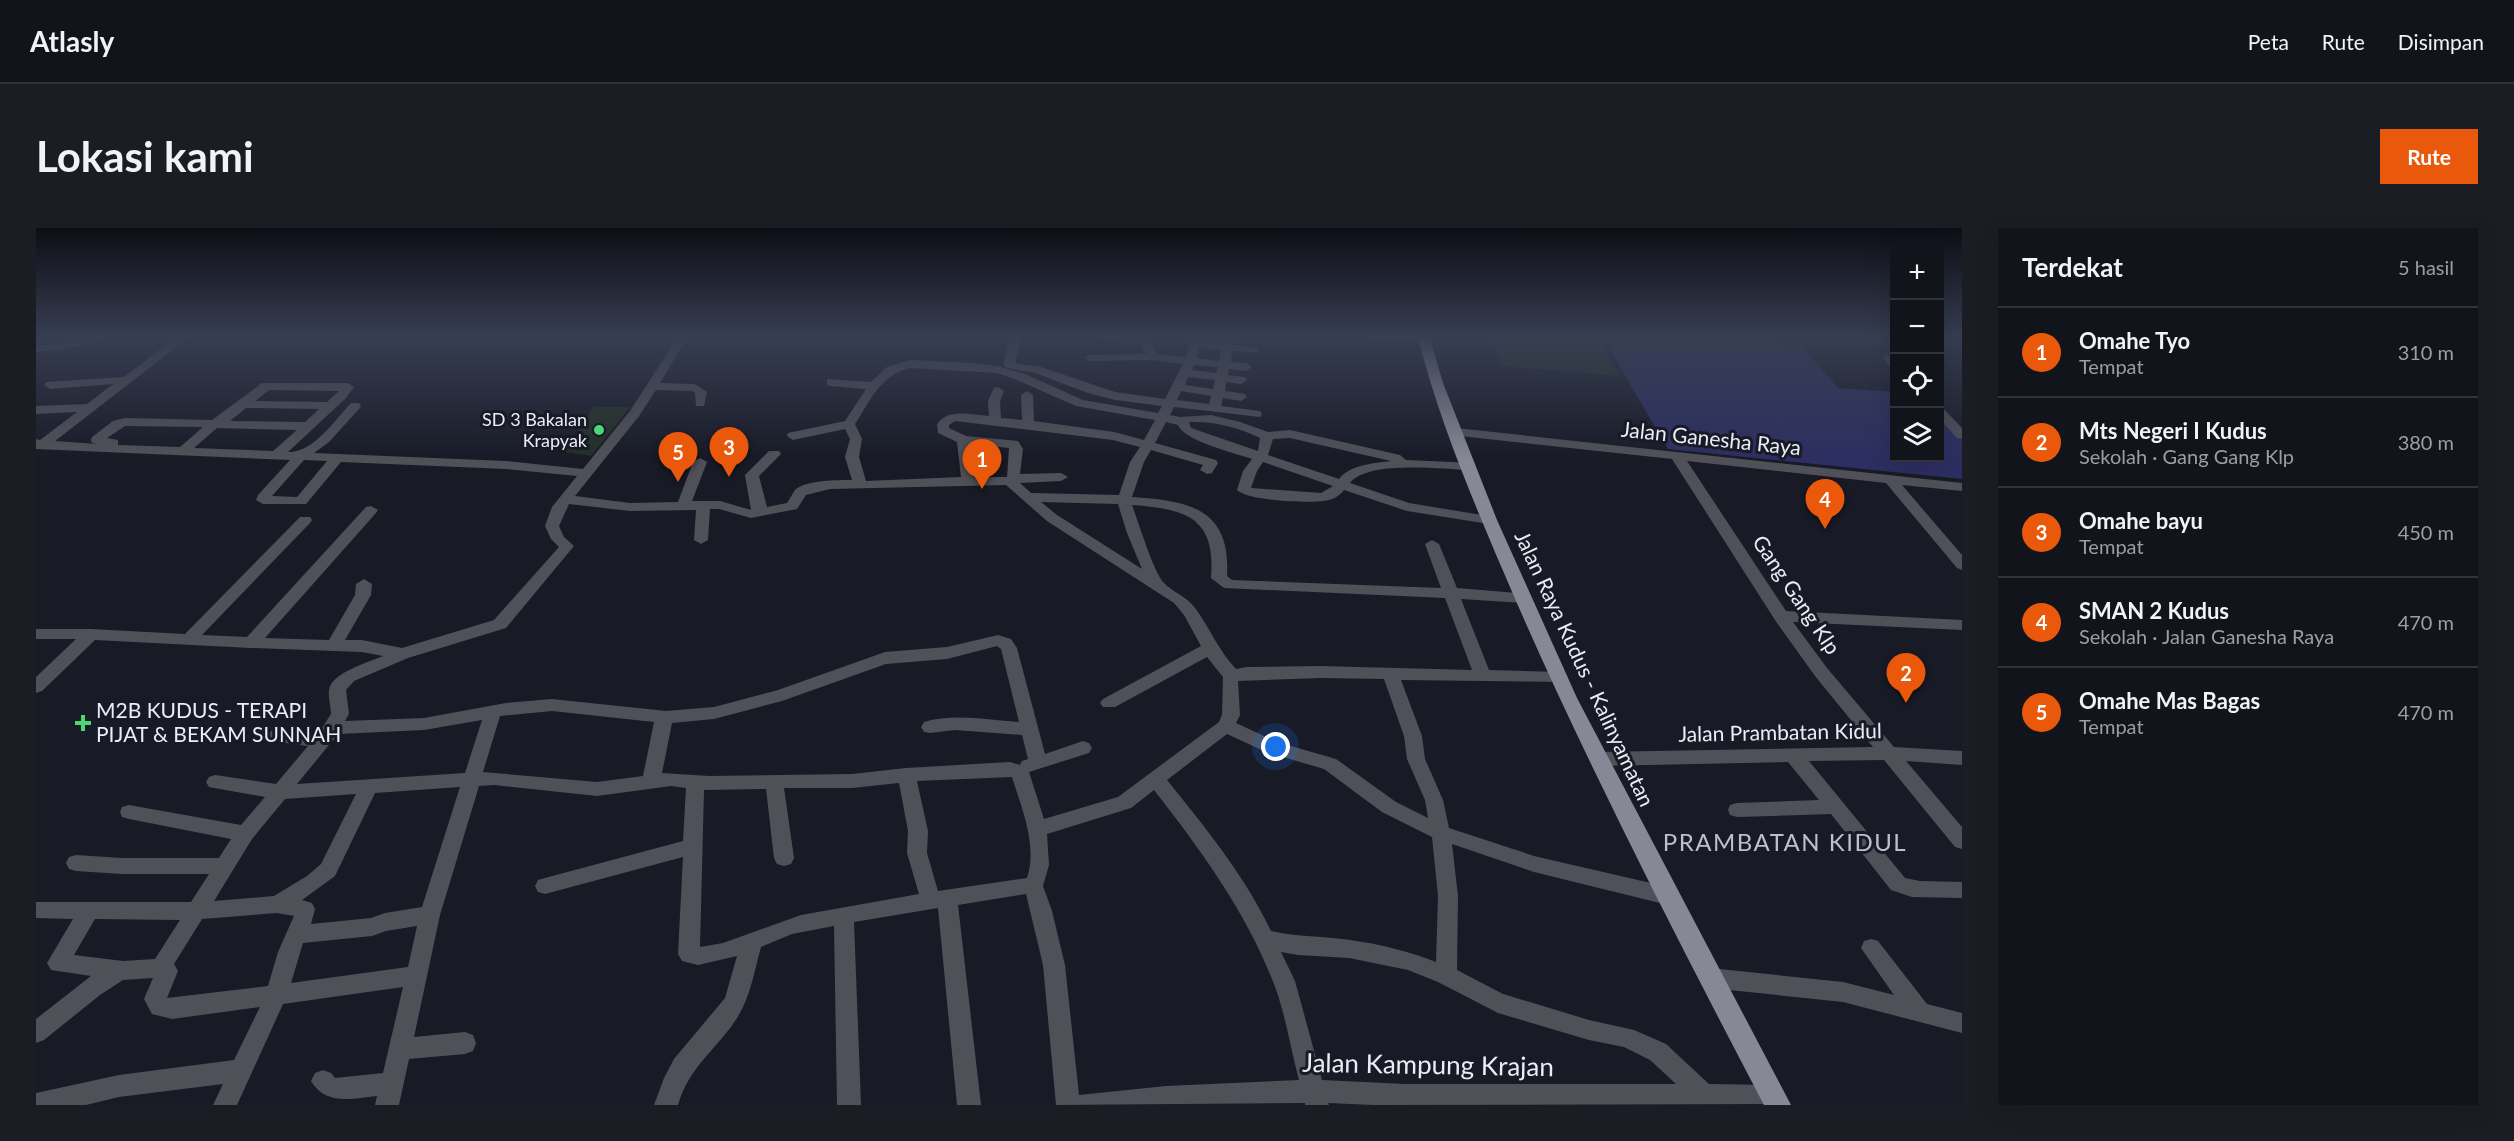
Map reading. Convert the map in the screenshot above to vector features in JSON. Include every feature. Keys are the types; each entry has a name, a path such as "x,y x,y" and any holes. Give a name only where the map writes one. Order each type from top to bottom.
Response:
{"main road":[{"name":"Jalan Raya Kudus - Kalinyamatan","path":"1435,379 1489,520 1560,678 1668,896 1775,1100"}],"street":[{"path":"161,968 246,834 328,734 340,714 337,692 339,685 348,677 402,654 500,624 567,546 554,533 552,526 559,507 621,433 657,379"},
{"path":"793,436 849,424 873,386 880,379"},
{"path":"1025,379 1080,403 1180,421 1187,417 1197,417 1227,423 1266,436 1276,434 1307,437 1395,458 1401,464"},
{"path":"1062,379 1115,396 1256,414"},
{"path":"1156,584 1134,533 1124,500 1137,462 1182,379"},
{"path":"1215,407 1221,379"},
{"path":"50,385 127,380"},
{"path":"39,445 127,380"},
{"path":"831,382 873,386"},
{"path":"39,445 186,448 258,390 271,385 348,387 277,454"},
{"path":"653,386 695,388 701,392 700,403"},
{"path":"1177,387 1241,397"},
{"path":"995,421 994,401 998,391"},
{"path":"1027,395 1028,424"},
{"path":"242,404 330,406"},
{"path":"338,457 301,501 263,500 301,456 324,439 355,406"},
{"path":"36,410 88,408"},
{"path":"1944,416 1962,435"},
{"path":"1011,481 1016,449 1013,444 963,440 943,430 942,424 945,420 955,417 1114,436 1212,464 1208,470"},
{"path":"1180,421 1186,430 1192,433 1407,507 1489,520"},
{"path":"307,426 122,422 97,440 301,456 506,465 587,473"},
{"path":"849,424 856,439 852,457 860,484"},
{"name":"Jalan Ganesha Raya","path":"1456,432 1962,487"},
{"path":"1266,436 1266,445 1261,457 1248,473 1244,490 1247,492 1311,498 1336,492 1349,475 1358,470 1401,464 1469,466"},
{"path":"963,440 968,481"},
{"path":"761,513 752,475 774,454"},
{"name":"Gang Gang Klp","path":"1676,455 1781,616 1887,753 1962,841"},
{"path":"684,505 700,462"},
{"path":"566,499 630,507 726,505 745,513 761,513 792,506 796,497 805,490 838,484 1011,481 1061,477"},
{"path":"1890,479 1962,565"},
{"path":"1011,481 1027,497 1073,532 1183,602 1210,648 1232,676"},
{"path":"1027,497 1124,500 1175,507 1202,517 1215,534 1220,559 1219,578 1229,585 1524,598"},
{"path":"701,540 703,504"},
{"path":"251,643 370,510"},
{"path":"188,640 305,520"},
{"path":"1432,544 1482,675"},
{"path":"334,645 363,595 364,584"},
{"path":"1781,616 1962,625"},
{"path":"36,634 91,634 371,647 402,654"},
{"path":"36,687 91,634"},
{"path":"277,736 328,734 424,724 492,711 552,705 664,717 714,712 759,701 885,658 947,653 998,640 1009,648 1038,762"},
{"path":"1109,703 1210,648"},
{"path":"1232,676 1247,673 1560,678"},
{"path":"1390,674 1413,736 1416,759 1434,800 1441,833 1448,896 1446,975"},
{"path":"1037,829 1124,804 1226,726 1231,715 1230,680 1232,676"},
{"path":"323,1081 330,1090 389,1094 430,915 492,711"},
{"path":"651,782 664,717"},
{"path":"930,726 955,723 1029,729"},
{"path":"1226,726 1272,747 1330,764 1389,807 1441,833 1534,864 1668,896"},
{"path":"215,782 279,792 494,778 597,789 671,779 695,782 852,781 906,775 1019,771 1038,762 1083,748"},
{"name":"Jalan Prambatan Kidul","path":"1599,759 1887,753 1962,758"},
{"path":"1794,756 1833,807 1902,887 1962,890"},
{"path":"695,782 692,847 693,905 689,954 696,957 713,954 785,927 939,899 1033,885 1036,881 1038,859 1037,829 1019,771"},
{"path":"906,775 918,831 917,854 939,899 969,1105"},
{"path":"1156,779 1232,880 1253,914 1284,981 1316,1098"},
{"path":"774,781 784,858"},
{"path":"277,904 314,882 328,870 368,788"},
{"path":"1737,810 1833,807"},
{"path":"129,812 246,834"},
{"path":"545,886 692,847"},
{"path":"76,863 122,866 225,866"},
{"path":"1033,885 1044,914 1055,972 1068,1105"},
{"path":"39,910 197,910 277,904 305,909 276,996 225,1105"},
{"path":"89,910 58,963 122,970 146,971 161,968 167,971 155,999 160,1007 172,1009 415,976"},
{"path":"296,935 372,927 384,922 430,915"},
{"path":"844,916 849,1105"},
{"path":"1264,939 1298,946 1350,949 1409,961 1446,975 1498,1003 1589,1030 1626,1037 1652,1048 1676,1066 1704,1095"},
{"path":"666,1105 672,1086 682,1067 727,1015 735,1002 752,940"},
{"path":"1871,948 1921,1013"},
{"path":"36,1033 98,985 122,970"},
{"path":"1710,978 1834,990 1880,1000 1962,1023"},
{"path":"399,1049 465,1043"},
{"path":"36,1105 119,1086 243,1070"},
{"name":"Jalan Kampung Krajan","path":"1083,1105 1405,1095 1473,1099 1605,1100 1704,1095 1775,1100"}],"shaded area":[{"path":"1627,379 1830,379 1838,388 1890,392 1890,462 1944,462 1944,420 1962,440 1962,479 1668,449"}],"building":[{"name":"SD 3 Bakalan Krapyak","path":"593,407 630,407 591,456 565,452"}],"place":[{"name":"SD 3 Bakalan Krapyak","path":"599,430"},
{"name":"Omahe bayu","path":"729,477"},
{"name":"Omahe Mas Bagas","path":"678,482"},
{"name":"Omahe Tyo","path":"982,489"},
{"name":"SMAN 2 Kudus","path":"1825,529"},
{"name":"Mts Negeri I Kudus","path":"1906,703"},
{"name":"M2B KUDUS - TERAPI PIJAT & BEKAM SUNNAH","path":"83,723"}],"district":[{"name":"PRAMBATAN KIDUL","path":"1785,843"}]}
